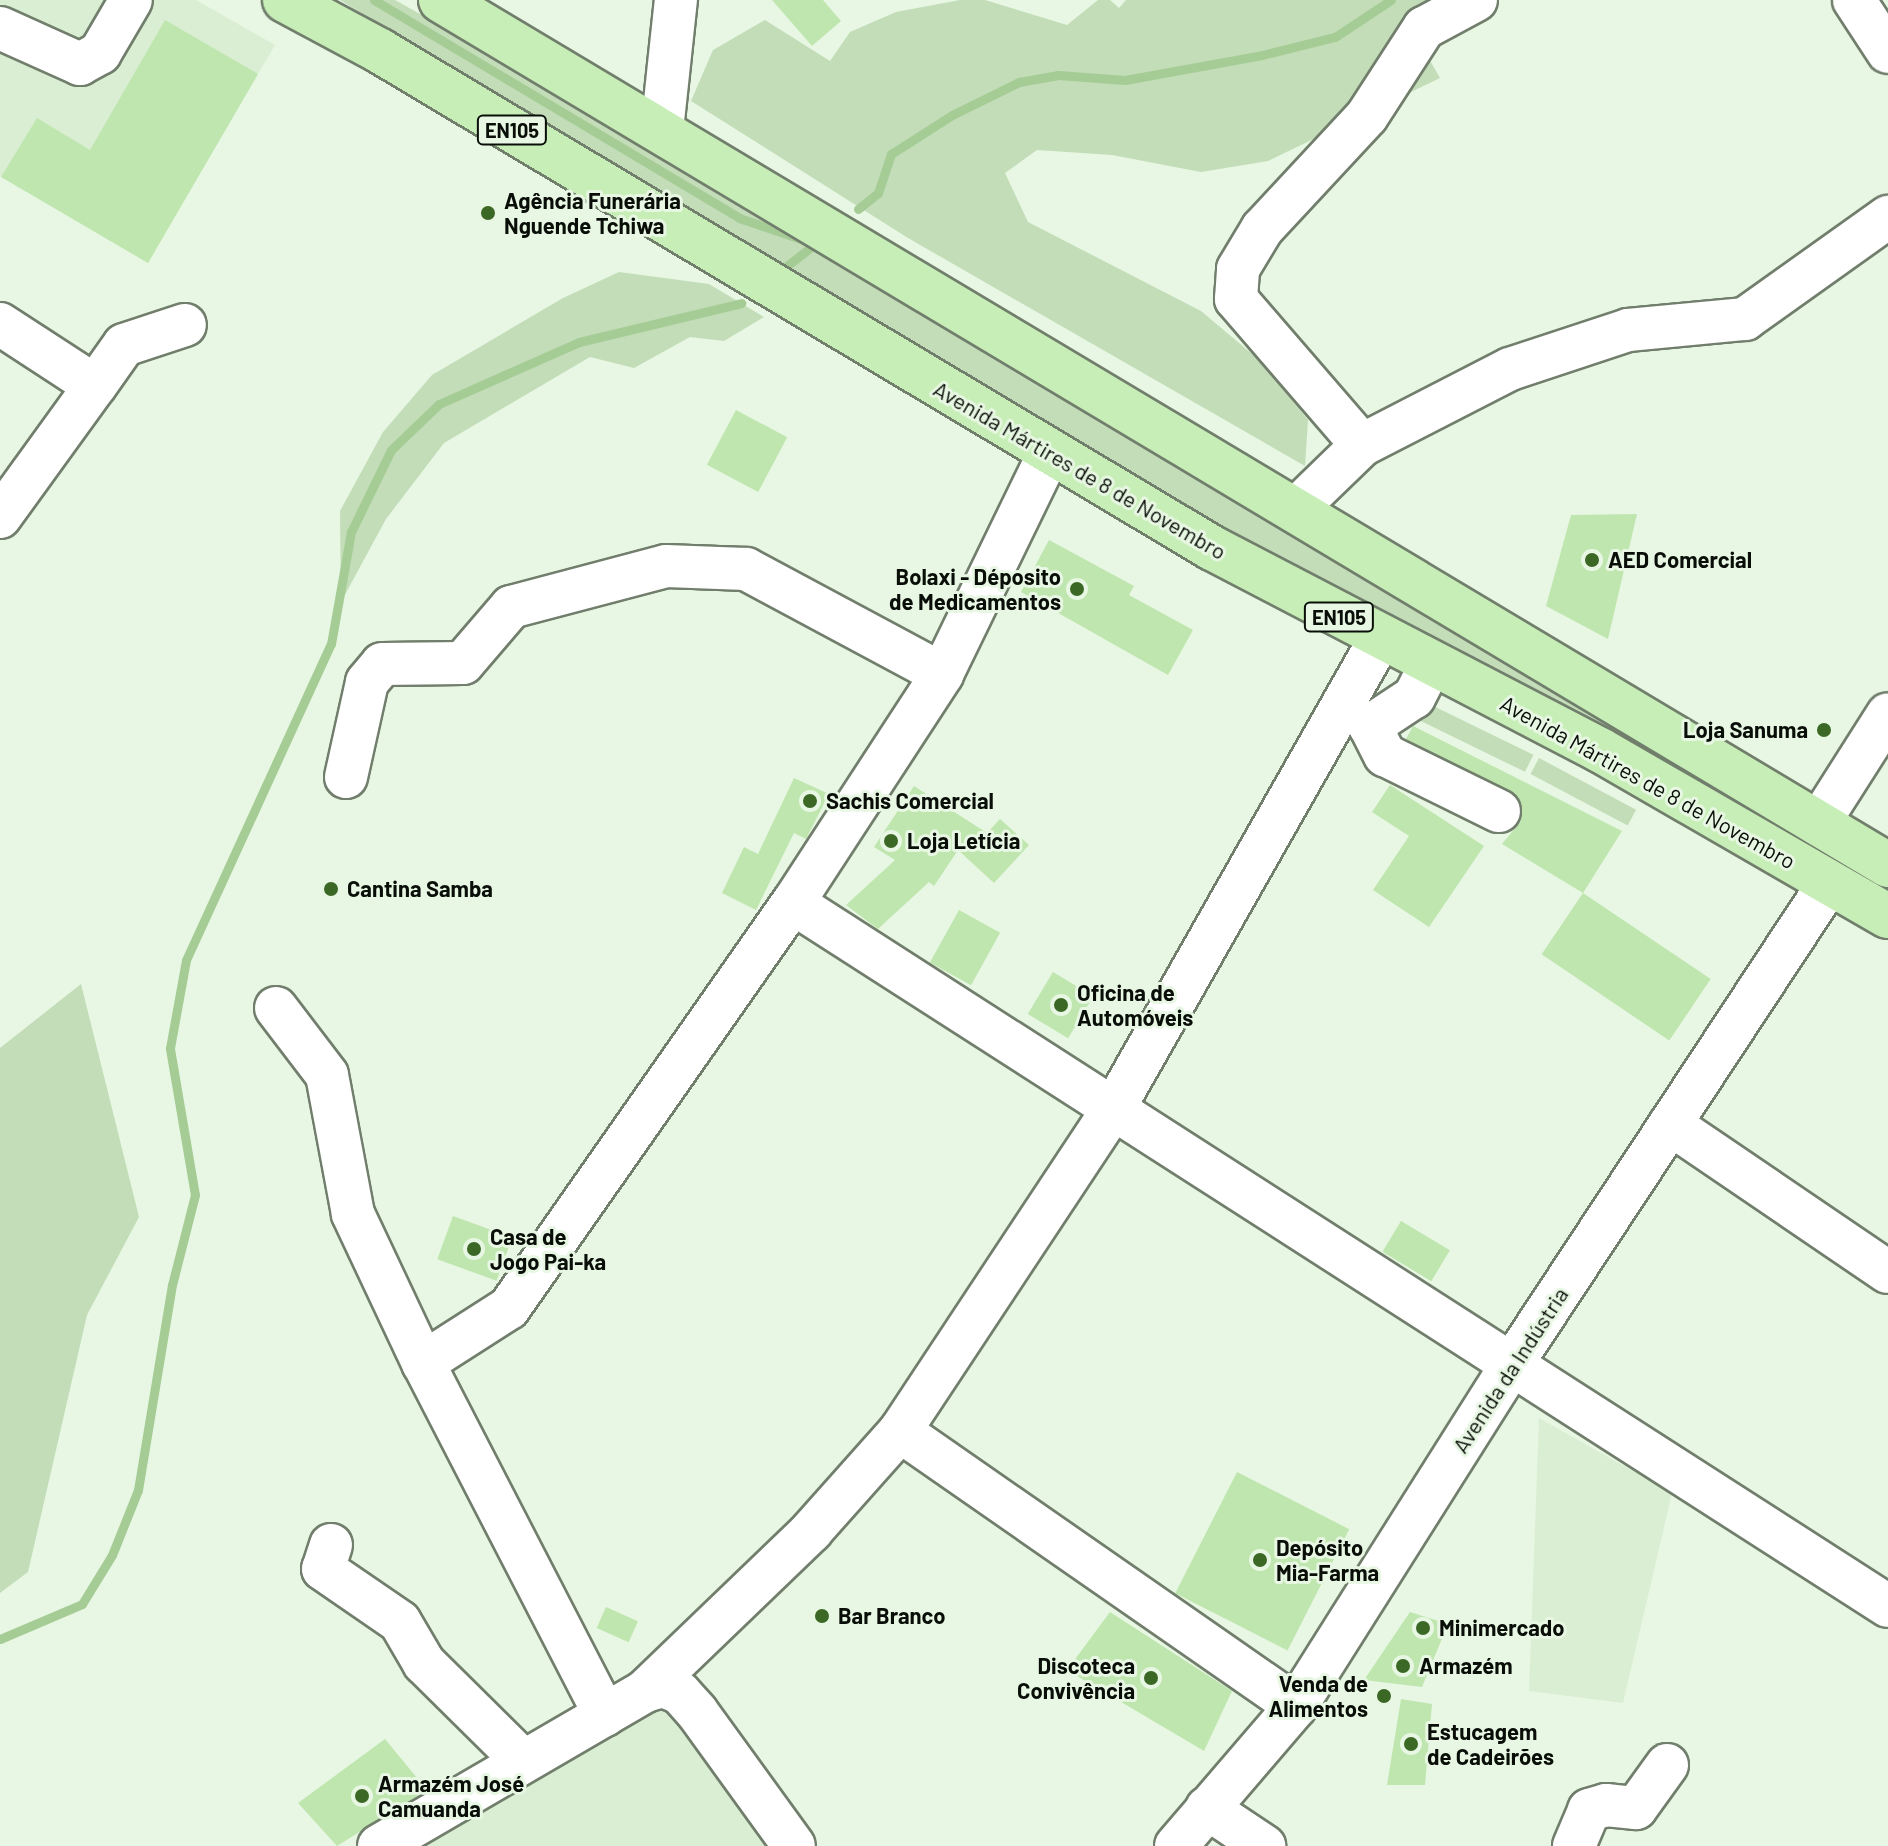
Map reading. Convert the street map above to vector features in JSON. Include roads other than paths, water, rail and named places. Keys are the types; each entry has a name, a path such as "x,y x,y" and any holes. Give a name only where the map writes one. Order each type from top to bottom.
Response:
{"main road":[{"name":"Avenida Mártires de 8 de Novembro","path":"285,0 736,264 1049,454 1430,666 1600,750 1888,916"},
{"name":"Avenida Mártires de 8 de Novembro","path":"441,0 1297,508 1888,865"}],"street":[{"path":"0,28 80,64 100,53 131,0"},
{"path":"662,130 676,0"},
{"path":"1362,445 1236,299 1238,269 1262,229 1367,116 1424,28 1476,0"},
{"path":"1854,0 1888,52"},
{"path":"1297,508 1362,445 1510,369 1628,330 1745,319 1885,233"},
{"path":"0,324 95,386"},
{"path":"0,517 124,345 185,325"},
{"path":"423,1363 509,1308 793,903 942,674 1049,454"},
{"path":"346,777 367,682 382,664 463,663 511,607 666,566 746,569 942,674"},
{"path":"379,1846 645,1691 811,1531 900,1431 1114,1108 1355,718 1380,639"},
{"path":"1355,718 1414,697 1430,666"},
{"path":"1818,824 1888,714"},
{"path":"1355,718 1385,755 1499,811"},
{"name":"Avenida da Indústria","path":"1176,1846 1296,1706 1512,1364 1830,882"},
{"path":"793,903 1888,1606"},
{"path":"276,1008 327,1075 353,1214 423,1363 605,1715"},
{"path":"1670,1124 1888,1272"},
{"path":"900,1431 1296,1706"},
{"path":"331,1545 323,1569 400,1622 424,1663 523,1761"},
{"path":"645,1691 663,1686 680,1693 794,1846"},
{"path":"1574,1846 1589,1810 1606,1805 1636,1808 1667,1765"},
{"path":"1207,1808 1264,1846"}],"waterway":[{"path":"374,0 739,218 804,240"},
{"path":"858,209 878,193 891,154 952,115 1019,82 1058,75 1125,80 1262,55 1335,37 1391,0"},
{"path":"783,269 815,244"},
{"path":"0,1639 82,1604 112,1555 138,1490 172,1285 195,1195 170,1048 186,960 331,644 351,532 391,450 439,404 579,342 741,303"}],"place":[{"name":"Agência Funerária Nguende Tchiwa","path":"488,213"},
{"name":"AED Comercial","path":"1592,560"},
{"name":"Bolaxi - Déposito de Medicamentos","path":"1077,589"},
{"name":"Loja Sanuma","path":"1824,730"},
{"name":"Sachis Comercial","path":"810,801"},
{"name":"Loja Letícia","path":"891,841"},
{"name":"Cantina Samba","path":"331,889"},
{"name":"Oficina de Automóveis","path":"1061,1005"},
{"name":"Casa de Jogo Pai-ka","path":"474,1249"},
{"name":"Depósito Mia-Farma","path":"1260,1560"},
{"name":"Bar Branco","path":"822,1616"},
{"name":"Minimercado","path":"1423,1628"},
{"name":"Armazém","path":"1403,1666"},
{"name":"Discoteca Convivência","path":"1151,1678"},
{"name":"Venda de Alimentos","path":"1384,1696"},
{"name":"Estucagem de Cadeirões","path":"1411,1744"},
{"name":"Armazém José Camuanda","path":"362,1796"}]}
